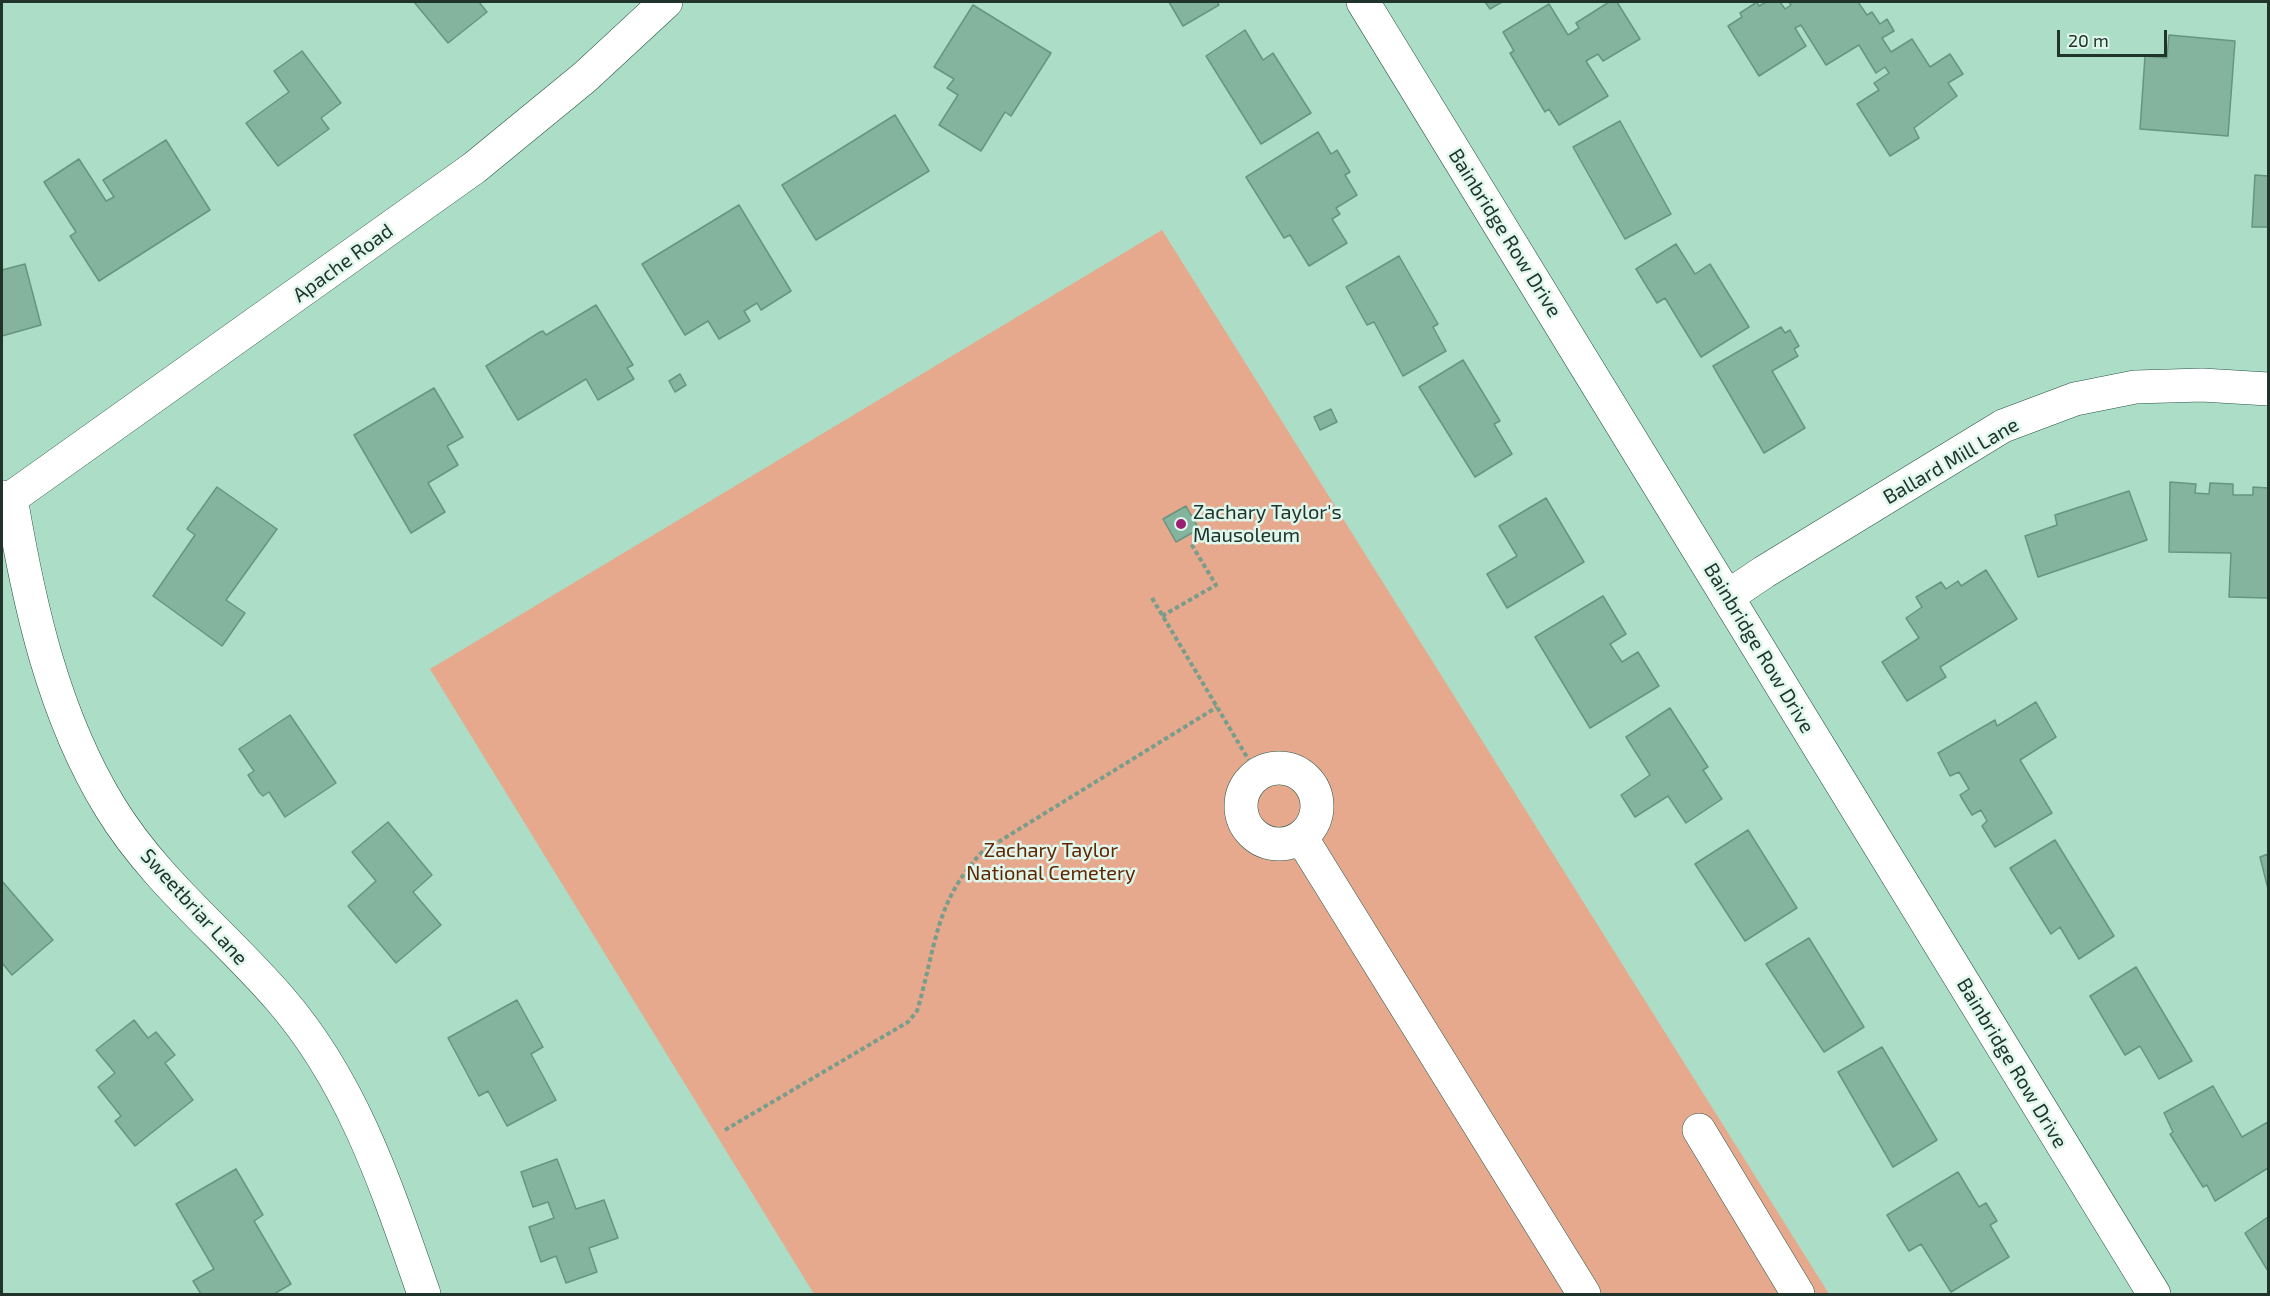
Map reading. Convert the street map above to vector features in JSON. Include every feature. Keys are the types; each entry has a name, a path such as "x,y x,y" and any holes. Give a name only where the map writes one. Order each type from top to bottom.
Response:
{"street":[{"name":"Apache Road","path":"6,497 474,168 585,78 666,2"},
{"name":"Bainbridge Row Drive","path":"1363,2 2154,1294"},
{"name":"Ballard Mill Lane","path":"1727,597 2003,426 2075,399 2135,387 2202,385 2268,389"},
{"name":"Sweetbriar Lane","path":"6,497 46,658 77,746 110,807 161,876 281,1000 331,1069 376,1157 424,1294"},
{"path":"1280,767 1292,769 1311,784 1318,807 1313,824 1301,837 1278,845 1256,837 1247,828 1242,817 1243,793 1257,774 1280,767"},
{"path":"1301,837 1584,1294"},
{"path":"1699,1130 1798,1294"}],"path":[{"path":"1162,616 1216,585 1190,542"},
{"path":"1152,598 1257,774"},
{"path":"725,1130 908,1022 917,1011 936,929 949,897 967,868 982,852 1217,707"}],"green space":[{"name":"Zachary Taylor National Cemetery","path":"1162,230 1829,1294 814,1294 430,669"}],"building":[{"path":"414,2 479,2 487,12 448,43"},
{"path":"1169,2 1217,2 1219,5 1183,26"},
{"path":"1485,2 1502,2 1490,9"},
{"path":"1609,2 1617,2 1640,39 1603,61 1598,54 1586,61 1608,96 1559,125 1549,109 1545,112 1510,53 1514,51 1503,32 1549,4 1568,35 1579,28 1576,23"},
{"path":"1757,2 1759,6 1766,2 1780,2 1785,9 1791,5 1789,2 1858,2 1867,15 1872,12 1880,24 1887,19 1894,31 1882,38 1891,52 1912,39 1930,67 1950,54 1963,74 1948,83 1957,96 1914,128 1919,138 1890,156 1857,104 1879,90 1874,83 1889,73 1885,67 1876,73 1859,45 1826,65 1801,25 1795,28 1806,46 1759,76 1728,26 1742,17 1740,13"},
{"path":"973,5 1051,53 1011,116 1005,112 981,151 939,125 958,95 947,88 954,79 934,67"},
{"path":"1245,30 1263,60 1273,53 1311,113 1261,144 1206,56"},
{"path":"2169,35 2235,41 2228,136 2140,129 2145,56 2167,58"},
{"path":"302,51 341,103 321,118 329,129 278,166 246,123 289,92 274,71"},
{"path":"895,115 929,171 816,240 782,185"},
{"path":"1620,121 1671,214 1625,239 1573,147"},
{"path":"1318,132 1331,154 1337,150 1350,172 1345,175 1357,195 1336,208 1340,214 1332,219 1347,243 1309,266 1290,235 1284,238 1246,177"},
{"path":"166,140 210,210 99,281 70,236 76,232 44,182 79,159 106,201 114,197 103,180"},
{"path":"2255,175 2268,176 2268,227 2252,227"},
{"path":"739,205 791,291 761,310 757,303 744,311 750,321 719,339 708,321 685,335 642,264"},
{"path":"1676,244 1695,274 1710,264 1749,327 1701,357 1665,298 1657,303 1636,269"},
{"path":"1399,256 1438,324 1433,327 1446,351 1403,376 1374,322 1367,325 1346,287"},
{"path":"25,264 41,325 2,336 2,270"},
{"path":"596,305 633,365 627,368 634,379 598,400 586,379 518,420 486,366 540,332 543,331 546,335"},
{"path":"1781,327 1785,333 1790,330 1799,346 1794,349 1798,356 1772,371 1805,428 1764,453 1713,366"},
{"path":"1463,360 1500,421 1494,424 1512,454 1475,477 1419,387"},
{"path":"680,374 686,385 675,392 669,381"},
{"path":"434,388 463,437 447,446 458,465 428,483 445,512 411,533 354,435"},
{"path":"1331,409 1337,422 1320,430 1314,417"},
{"path":"2170,482 2196,484 2195,493 2209,494 2210,483 2233,484 2233,495 2253,495 2253,487 2268,488 2268,598 2229,597 2231,553 2169,552"},
{"path":"217,487 277,529 226,600 245,613 222,646 153,596 195,535 187,529"},
{"path":"2129,491 2147,540 2038,577 2025,536 2057,525 2055,515"},
{"path":"1546,498 1584,562 1507,608 1487,574 1517,556 1499,526"},
{"name":"Zachary Taylor's Mausoleum","path":"1186,506 1199,529 1176,542 1163,519"},
{"path":"1986,570 2017,619 1940,667 1946,677 1907,701 1882,662 1919,638 1906,618 1922,607 1916,597 1941,582 1946,589 1958,581 1961,586"},
{"path":"1603,596 1626,634 1610,644 1622,662 1638,652 1659,686 1590,728 1535,637"},
{"path":"2036,702 2056,737 2020,760 2052,813 1995,847 1982,826 1987,821 1981,810 1972,815 1960,795 1969,789 1959,772 1950,776 1938,753 1995,720 1997,726"},
{"path":"1670,708 1708,767 1703,770 1722,799 1686,823 1668,796 1635,817 1621,795 1650,775 1626,737"},
{"path":"290,715 336,783 285,817 269,792 263,796 259,792 248,775 254,771 239,749"},
{"path":"388,822 432,875 413,892 441,925 396,963 348,906 376,881 352,852"},
{"path":"1748,830 1797,908 1745,941 1695,864"},
{"path":"2055,840 2114,936 2079,959 2060,927 2051,934 2010,868"},
{"path":"2268,854 2268,889 2260,857"},
{"path":"2,881 53,940 12,975 2,963"},
{"path":"1809,938 1864,1027 1824,1052 1766,964"},
{"path":"2136,967 2192,1061 2159,1079 2140,1046 2125,1055 2090,996"},
{"path":"517,1000 543,1047 531,1054 556,1100 507,1126 488,1091 479,1096 448,1038"},
{"path":"134,1020 148,1038 156,1032 175,1055 165,1063 193,1100 135,1146 115,1121 121,1116 98,1087 115,1073 96,1050"},
{"path":"1882,1047 1937,1140 1893,1167 1838,1072"},
{"path":"2213,1086 2242,1137 2268,1122 2268,1168 2215,1201 2207,1185 2203,1187 2170,1134 2173,1132 2164,1113"},
{"path":"557,1159 576,1209 604,1200 618,1238 589,1248 597,1272 566,1283 556,1256 541,1262 529,1227 554,1218 548,1202 533,1207 521,1172"},
{"path":"236,1169 263,1215 254,1221 291,1284 274,1294 201,1294 193,1281 214,1269 176,1204"},
{"path":"1958,1172 1979,1207 1986,1203 1997,1221 1990,1225 2009,1257 1951,1292 1921,1244 1909,1251 1887,1215"},
{"path":"2268,1217 2268,1271 2245,1233"}],"place":[{"name":"Zachary Taylor's Mausoleum","path":"1181,524"}]}
